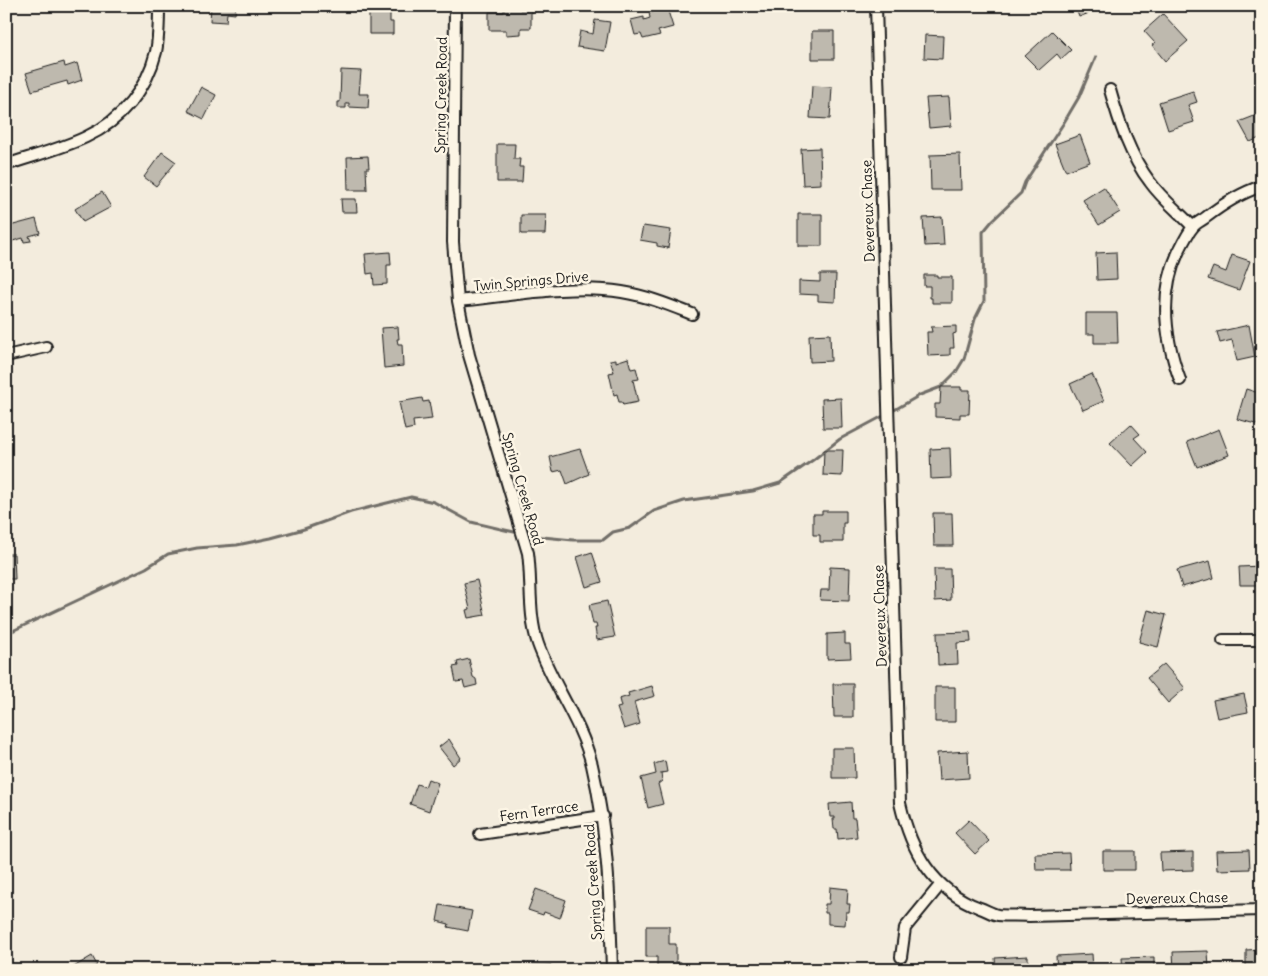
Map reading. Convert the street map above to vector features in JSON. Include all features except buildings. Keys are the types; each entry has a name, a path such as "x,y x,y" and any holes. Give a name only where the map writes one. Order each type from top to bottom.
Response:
{"street":[{"path":"6,165 84,138 114,120 126,108 145,81 152,66 158,34 159,6"},
{"name":"Spring Creek Road","path":"455,6 453,242 458,301 469,355 528,553 533,618 537,641 548,670 572,712 592,764 603,816 609,873 612,970"},
{"name":"Devereux Chase","path":"876,6 887,424 900,803 906,828 914,848 920,859 950,893 967,904 997,915 1029,916 1262,910"},
{"path":"1110,90 1119,121 1136,160 1149,182 1193,227"},
{"path":"1180,380 1172,357 1166,329 1166,292 1173,264 1181,246 1193,227 1226,202 1262,186"},
{"name":"Twin Springs Drive","path":"458,301 565,290 598,290 646,297 692,314"},
{"path":"6,356 46,347"},
{"path":"1223,640 1262,640"},
{"name":"Fern Terrace","path":"480,834 603,816"},
{"path":"901,957 905,928 941,884"}],"waterway":[{"path":"891,412 920,395 941,387 956,372 964,359 975,319 984,301 983,232 1021,193 1025,182 1079,97 1096,57"},
{"path":"6,634 146,568 168,554 197,548 237,545 271,538 304,529 351,512 411,497 434,502 471,522 505,530 533,536 573,540 603,540 613,532 630,528 654,511 684,501 753,491 780,483 840,439 885,415"}]}
